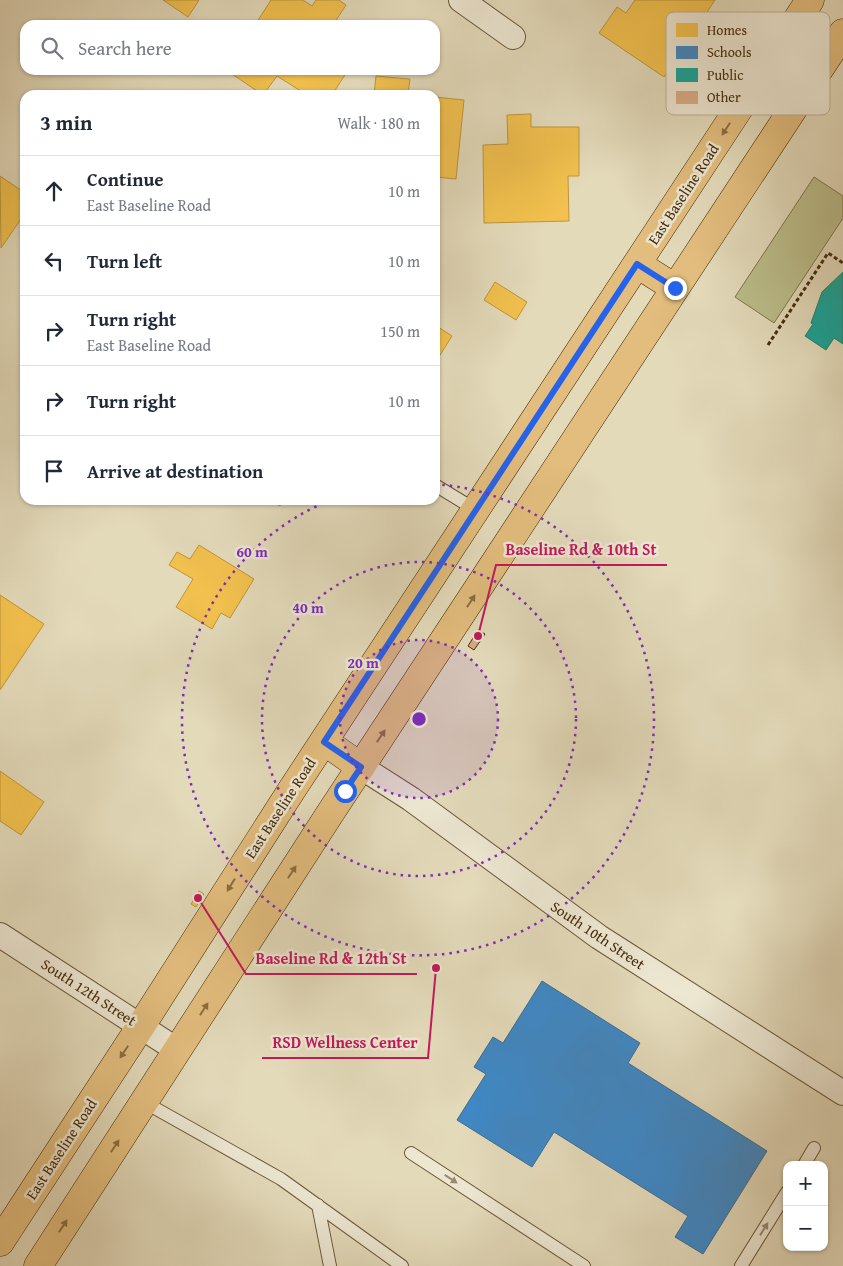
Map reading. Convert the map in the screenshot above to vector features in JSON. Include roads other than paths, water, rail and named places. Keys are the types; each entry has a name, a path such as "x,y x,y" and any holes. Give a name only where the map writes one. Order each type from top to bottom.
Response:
{"main road":[{"name":"East Baseline Road","path":"802,12 810,0"},
{"path":"830,53 843,33"},
{"name":"East Baseline Road","path":"0,1242 324,742 735,115"},
{"path":"38,1266 361,767 789,115"},
{"path":"637,264 675,288"},
{"path":"324,742 361,767"}],"street":[{"path":"461,0 513,37"},
{"name":"South 10th Street","path":"361,767 411,799 599,937 843,1093"},
{"name":"South 12th Street","path":"0,935 177,1050"}],"lane":[{"path":"440,487 476,510"},
{"path":"144,1102 281,1179 402,1266"},
{"path":"806,1161 814,1148"},
{"path":"411,1153 584,1266"},
{"path":"741,1266 783,1198"},
{"path":"318,1205 330,1266"}],"place":[{"name":"Baseline Rd & 10th St","path":"478,636"},
{"name":"Baseline Rd & 12th St","path":"198,898"},
{"name":"RSD Wellness Center","path":"436,968"}]}
